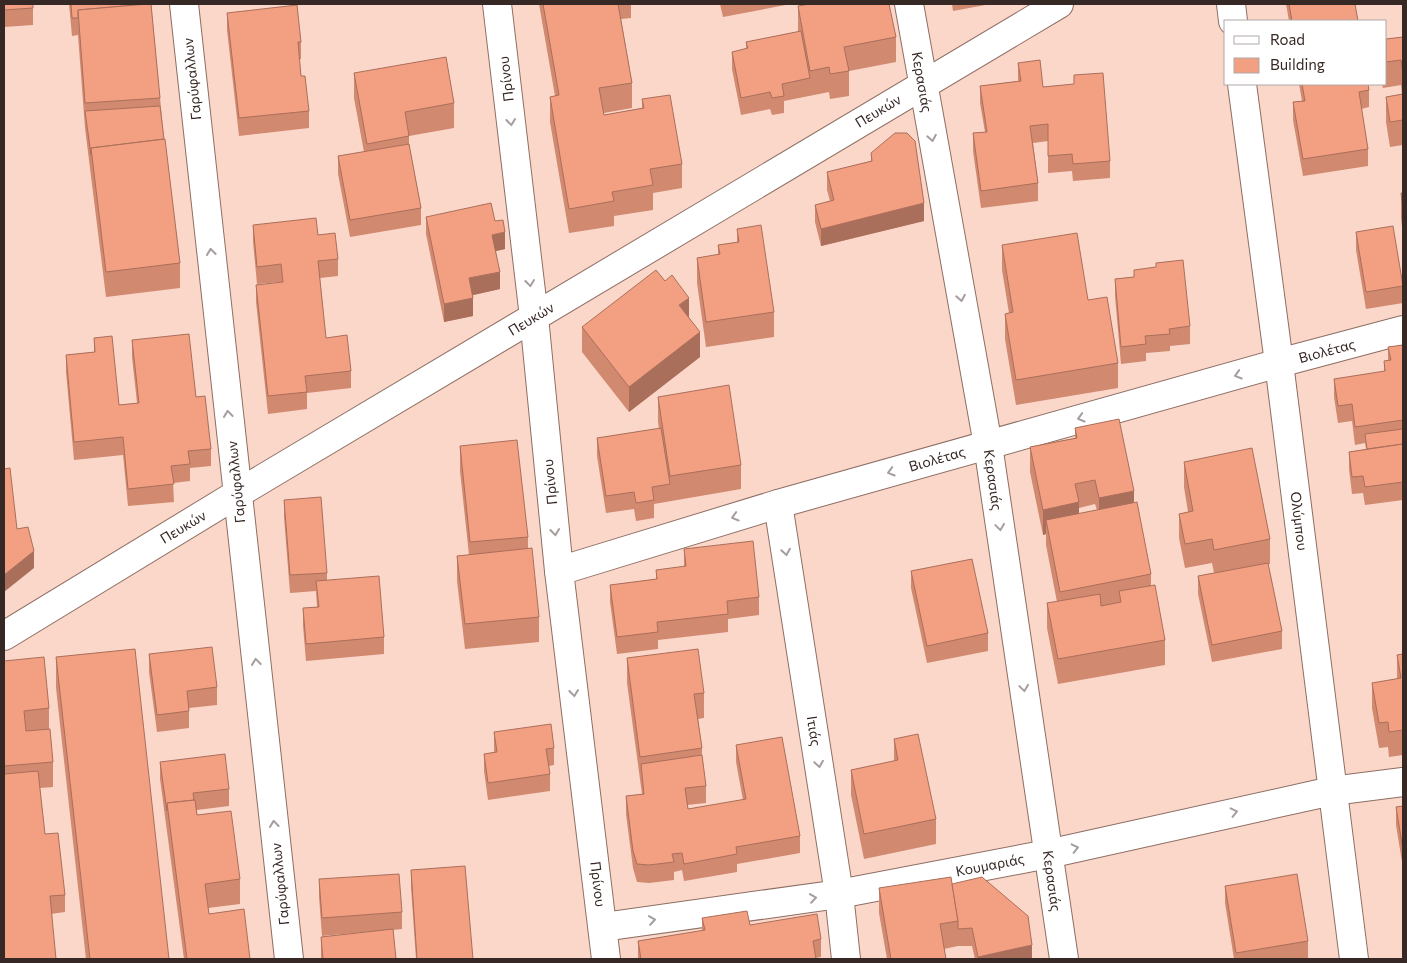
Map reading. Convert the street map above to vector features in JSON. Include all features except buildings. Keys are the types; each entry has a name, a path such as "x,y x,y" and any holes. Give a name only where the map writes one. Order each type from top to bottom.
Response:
{"street":[{"name":"Γαρύφαλλων","path":"184,4 289,959"},
{"name":"Πρίνου","path":"497,4 534,317 559,571 606,959"},
{"name":"Κερασιάς","path":"909,4 922,85 988,444 1064,959"},
{"name":"Πευκών","path":"4,636 237,494 1059,4"},
{"path":"1231,4 1233,20"},
{"name":"Ολύμπου","path":"1242,85 1354,959"},
{"name":"Βιολέτας","path":"559,571 778,504 988,444 1403,330"},
{"name":"Ιτιάς","path":"778,504 839,894 846,959"},
{"name":"Κουμαριάς","path":"603,927 839,894 1048,854 1332,790 1403,782"}]}
